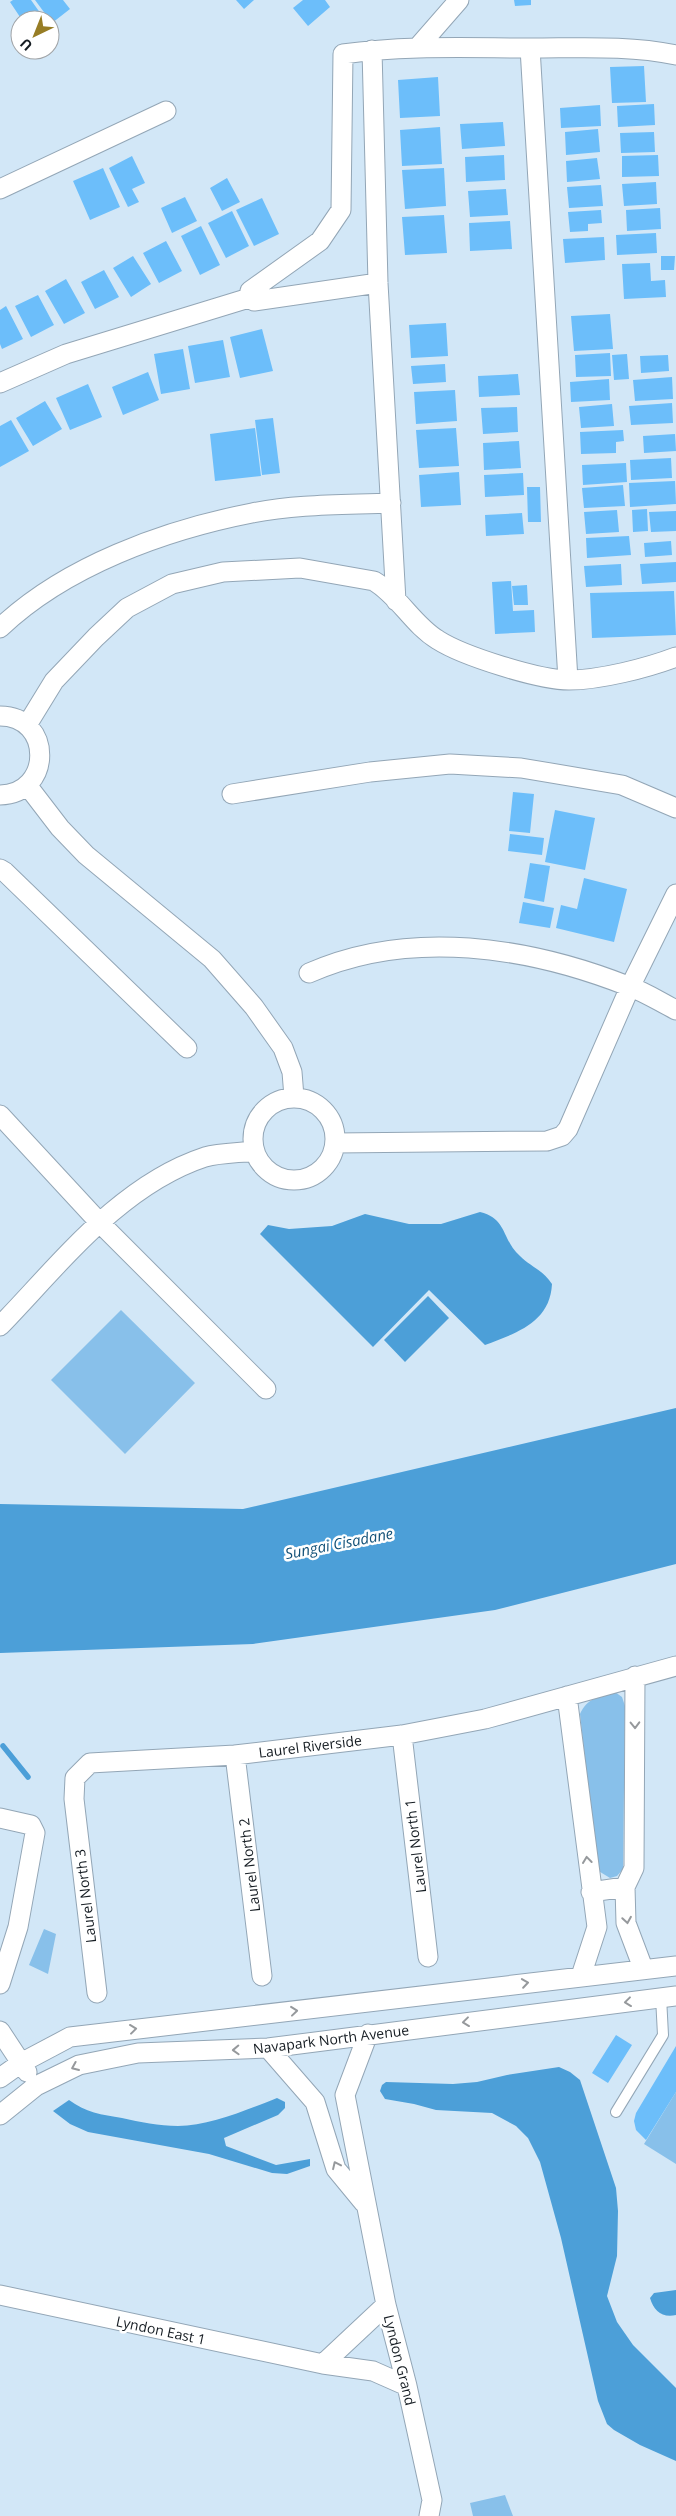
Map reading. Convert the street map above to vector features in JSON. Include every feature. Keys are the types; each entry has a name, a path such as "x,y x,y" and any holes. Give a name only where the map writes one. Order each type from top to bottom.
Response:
{"street":[{"path":"418,48 459,0"},
{"path":"249,298 250,291 320,241 337,219 342,199 343,54 372,50 418,48 530,48 641,50 676,55"},
{"path":"530,48 568,680"},
{"path":"372,50 378,283 392,503 396,601"},
{"path":"0,189 166,112"},
{"path":"0,383 66,354 249,298 254,301 378,283"},
{"path":"0,628 34,600 133,546 252,513 288,508 392,503"},
{"path":"27,725 54,681 127,608 172,584 223,572 300,568 374,581 385,588 396,601 439,640 489,661 526,673 568,680 656,664 676,657"},
{"path":"0,716 15,718 27,725 35,736 40,748 40,762 36,775 27,785 16,792 0,795"},
{"path":"232,794 370,772 450,764 521,768 622,785 676,808"},
{"path":"27,785 60,828 86,855 212,959 254,1007 283,1048 292,1072 294,1098"},
{"path":"0,869 12,878 187,1048"},
{"path":"335,1143 547,1141 562,1136 568,1130 630,986 676,894"},
{"path":"309,973 333,962 401,949 446,947 517,953 572,966 630,986 676,1010"},
{"path":"294,1098 307,1100 319,1106 328,1116 334,1129 335,1143 331,1157 323,1168 311,1176 298,1180 284,1178 271,1173 261,1163 255,1151 253,1139 255,1126 261,1114 270,1105 281,1100 294,1098"},
{"path":"0,1115 99,1222 266,1389"},
{"path":"0,1326 99,1222 140,1191 182,1167 207,1157 255,1151"},
{"name":"Laurel Riverside","path":"74,1799 75,1778 90,1763 236,1755 402,1735 485,1719 676,1666"},
{"path":"635,1676 634,1868 624,1887 626,1923 643,1968"},
{"path":"566,1696 597,1927 581,1976"},
{"name":"Laurel North 1","path":"402,1735 428,1957"},
{"name":"Laurel North 2","path":"236,1755 262,1976"},
{"name":"Laurel North 3","path":"74,1799 97,1992"},
{"path":"0,1984 18,1927 35,1833 31,1825 1,1818"},
{"path":"591,1892 624,1887"},
{"path":"0,2078 21,2063 70,2037 436,1995 643,1968 676,1966"},
{"name":"Navapark North Avenue","path":"0,2115 36,2086 79,2065 138,2053 268,2048 668,1997"},
{"path":"0,2031 36,2086"},
{"path":"315,2102 345,2095 368,2034"},
{"name":"Lyndon Grand","path":"268,2048 315,2102 336,2168 365,2204"},
{"name":"Lyndon Grand","path":"345,2095 386,2305 407,2386 432,2500 429,2516"},
{"name":"Lyndon East 1","path":"0,2295 323,2364 373,2371 407,2386"},
{"path":"323,2364 386,2305"}],"lane":[{"path":"616,2112 663,2035 668,1997"}],"shaded area":[{"path":"121,1310 195,1383 125,1454 51,1380"},
{"path":"615,1692 622,1697 625,1706 623,1869 617,1876 610,1878 597,1870 580,1714 590,1701"},
{"path":"44,1929 56,1934 48,1974 29,1965"},
{"path":"676,2092 676,2164 644,2144"},
{"path":"505,2495 513,2516 473,2516 470,2503"}],"water":[{"path":"480,1212 495,1219 514,1250 524,1260 545,1275 552,1284 550,1297 538,1317 519,1331 485,1345 429,1290 373,1347 260,1234 268,1225 289,1229 332,1226 365,1214 409,1224 441,1224"},
{"path":"428,1296 449,1318 405,1362 384,1340"},
{"name":"Sungai Cisadane","path":"676,1408 676,1564 495,1610 253,1644 0,1653 0,1504 243,1509"},
{"path":"559,2067 570,2072 580,2080 616,2188 618,2211 617,2256 607,2296 617,2322 633,2345 676,2388 676,2461 640,2445 607,2424 598,2401 561,2238 540,2162 528,2138 516,2126 492,2113 436,2110 385,2099 380,2091 382,2085 386,2082 453,2084 477,2082"},
{"path":"277,2098 285,2102 285,2108 278,2115 224,2138 226,2146 276,2165 310,2159 310,2166 287,2174 272,2173 209,2154 88,2132 70,2124 53,2111 69,2100 81,2107 101,2114 178,2126 216,2120"},
{"path":"676,2290 676,2315 663,2314 656,2310 650,2298 654,2293"}],"building":[{"path":"13,0 31,0 38,10 15,10 10,2"},
{"path":"35,0 63,0 70,9 60,17 60,10 42,10"},
{"path":"236,0 254,0 244,9"},
{"path":"303,0 325,0 330,7 308,26 293,8"},
{"path":"514,0 531,0 531,5 515,6"},
{"path":"644,66 646,102 612,103 610,67"},
{"path":"438,77 440,116 400,118 398,80"},
{"path":"654,104 655,125 618,127 617,106"},
{"path":"600,105 601,126 561,128 560,108"},
{"path":"503,122 505,146 462,149 460,124"},
{"path":"440,127 442,164 402,166 400,130"},
{"path":"598,129 600,152 566,155 565,132"},
{"path":"654,132 655,152 621,153 620,133"},
{"path":"504,155 505,180 466,182 465,157"},
{"path":"658,155 659,176 622,177 622,156"},
{"path":"132,156 145,183 132,189 139,202 128,207 109,168"},
{"path":"597,158 600,179 567,182 566,161"},
{"path":"103,168 120,207 90,220 73,181"},
{"path":"444,168 446,206 405,209 402,170"},
{"path":"227,178 240,202 222,211 210,188"},
{"path":"656,182 657,204 624,206 622,184"},
{"path":"601,185 603,206 569,208 567,187"},
{"path":"506,189 508,215 470,217 468,191"},
{"path":"185,197 197,221 172,233 161,208"},
{"path":"262,198 279,234 254,246 236,210"},
{"path":"660,208 661,229 627,231 626,210"},
{"path":"601,210 602,223 588,224 588,231 570,232 568,212"},
{"path":"232,211 249,246 226,258 208,223"},
{"path":"444,215 447,253 405,255 402,217"},
{"path":"510,221 512,249 470,251 469,223"},
{"path":"201,226 220,265 200,275 181,236"},
{"path":"656,233 657,253 617,255 616,235"},
{"path":"604,237 605,260 565,263 563,239"},
{"path":"166,241 182,271 159,283 143,253"},
{"path":"133,256 151,284 131,297 113,268"},
{"path":"661,256 675,256 674,270 661,270"},
{"path":"650,263 651,281 665,280 666,297 624,299 622,264"},
{"path":"104,270 119,297 95,309 81,282"},
{"path":"66,279 85,313 64,324 45,291"},
{"path":"38,295 54,325 31,337 15,306"},
{"path":"6,306 23,339 2,349 0,344 0,310"},
{"path":"610,314 613,349 574,351 571,316"},
{"path":"446,323 448,356 411,358 409,325"},
{"path":"262,329 273,371 240,378 230,337"},
{"path":"223,340 230,377 195,383 188,346"},
{"path":"183,349 190,389 161,394 154,354"},
{"path":"610,353 611,376 576,377 575,355"},
{"path":"627,354 629,379 614,380 612,355"},
{"path":"668,355 669,371 641,373 640,356"},
{"path":"445,364 446,382 413,384 411,366"},
{"path":"148,372 159,400 123,415 112,387"},
{"path":"518,374 520,395 479,397 478,376"},
{"path":"672,377 673,399 635,401 633,380"},
{"path":"609,379 610,400 571,402 570,382"},
{"path":"88,384 102,417 70,430 56,398"},
{"path":"455,390 457,421 416,424 414,392"},
{"path":"45,401 62,429 33,446 16,418"},
{"path":"672,403 673,423 631,425 629,406"},
{"path":"612,404 614,426 581,428 579,407"},
{"path":"517,407 518,432 483,434 481,408"},
{"path":"273,418 280,473 262,475 255,420"},
{"path":"11,420 29,451 0,467 0,426"},
{"path":"255,428 261,476 215,481 210,434"},
{"path":"456,428 459,466 419,468 416,430"},
{"path":"623,430 624,441 616,442 616,453 581,454 580,432"},
{"path":"675,434 676,451 644,453 643,436"},
{"path":"519,441 521,468 484,470 483,443"},
{"path":"671,458 672,478 631,480 630,460"},
{"path":"626,463 627,482 583,485 582,465"},
{"path":"459,472 461,505 421,507 419,475"},
{"path":"523,473 524,495 485,497 484,475"},
{"path":"675,481 676,504 630,507 629,483"},
{"path":"623,485 625,506 584,508 582,488"},
{"path":"527,487 540,487 541,522 528,522"},
{"path":"647,509 648,531 633,532 632,510"},
{"path":"617,510 619,532 586,534 584,512"},
{"path":"676,511 676,531 651,532 649,512"},
{"path":"522,513 524,534 486,536 485,515"},
{"path":"629,536 631,555 587,558 586,538"},
{"path":"671,541 672,555 645,557 644,543"},
{"path":"676,562 676,582 642,584 640,564"},
{"path":"621,564 622,585 586,587 584,566"},
{"path":"511,581 513,611 534,610 535,632 495,634 492,582"},
{"path":"527,585 528,605 514,605 512,586"},
{"path":"674,591 676,635 592,638 590,593"},
{"path":"513,792 534,794 530,833 509,831"},
{"path":"555,810 595,818 585,870 545,862"},
{"path":"510,834 544,838 542,855 508,851"},
{"path":"530,863 550,866 544,902 524,898"},
{"path":"584,878 627,889 614,942 556,928 561,905 577,909"},
{"path":"523,902 554,908 550,928 519,923"},
{"path":"616,2035 632,2045 608,2083 592,2073"},
{"path":"676,2046 676,2092 646,2140 636,2130 634,2121 636,2113"}],"waterway":[{"path":"3,1746 28,1777"}]}
